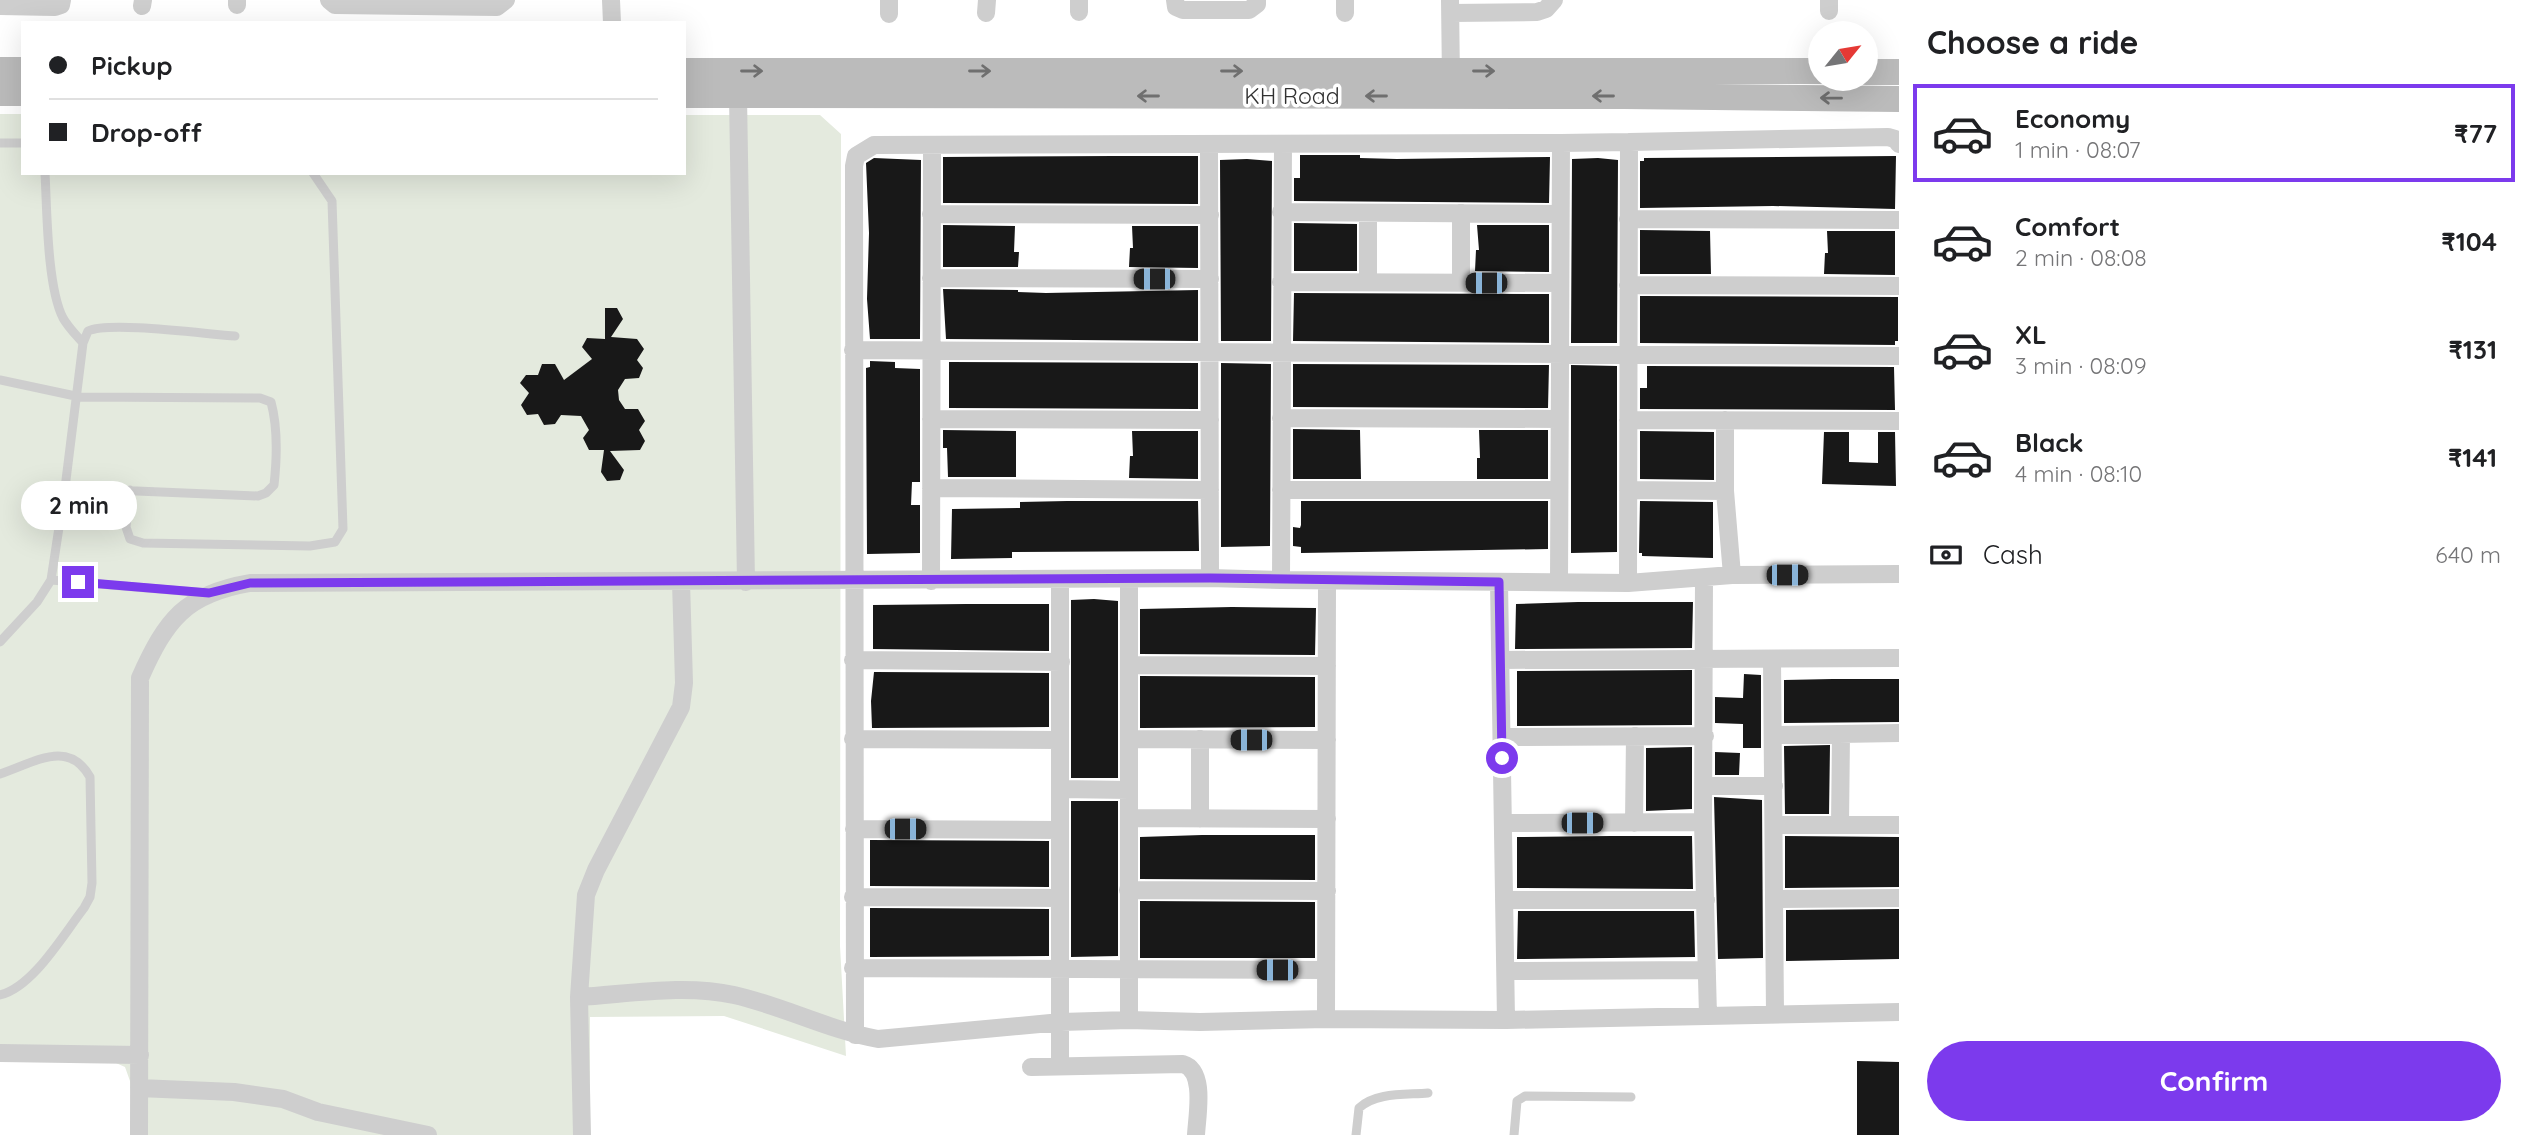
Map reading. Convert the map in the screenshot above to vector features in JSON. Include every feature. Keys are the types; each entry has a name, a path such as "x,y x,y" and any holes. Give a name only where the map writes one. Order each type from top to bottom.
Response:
{"main road":[{"path":"0,70 21,70"},
{"name":"KH Road","path":"686,71 1451,83 1899,99"},
{"name":"KH Road","path":"686,95 1451,83 1808,71"},
{"path":"1878,72 1899,72"},
{"path":"0,93 21,93"}],"street":[{"path":"0,6 55,7 61,5 62,0"},
{"path":"329,0 335,5 415,3 497,7 506,0"},
{"path":"611,0 611,21"},
{"path":"1175,0 1176,7 1183,10 1249,10 1257,4 1257,0"},
{"path":"1451,83 1450,6 1537,12 1546,9 1554,0"},
{"path":"738,96 746,582"},
{"path":"855,1035 853,350 856,156 874,145 1561,143 1888,137 1899,144"},
{"path":"1628,583 1629,142"},
{"path":"1559,582 1561,143"},
{"path":"1209,144 1210,578"},
{"path":"1281,580 1283,144"},
{"path":"931,581 932,145"},
{"path":"1281,212 1559,214"},
{"path":"1368,213 1368,282"},
{"path":"1461,213 1461,283"},
{"path":"931,214 1210,215"},
{"path":"1628,219 1899,220"},
{"path":"931,278 1210,279"},
{"path":"1281,282 1559,283"},
{"path":"1628,285 1899,286"},
{"path":"853,350 1899,356"},
{"path":"1281,418 1559,419"},
{"path":"931,419 1210,421"},
{"path":"1628,420 1899,421"},
{"path":"1725,420 1725,491 1731,575"},
{"path":"931,488 1210,490"},
{"path":"1281,490 1559,490"},
{"path":"1628,490 1725,491"},
{"path":"139,1135 140,678 154,645 177,614 209,593 250,583 1210,578 1628,583 1731,575 1899,574"},
{"path":"1704,578 1703,822 1708,1016"},
{"path":"1129,579 1129,1020"},
{"path":"1060,580 1060,1066"},
{"path":"1326,581 1326,1019"},
{"path":"579,1134 579,998 586,895 596,870 681,707 684,683 681,582"},
{"path":"1499,582 1506,1020"},
{"path":"1501,660 1899,658"},
{"path":"1772,659 1774,1014"},
{"path":"853,660 1060,662"},
{"path":"1129,665 1327,666"},
{"path":"1773,735 1899,733"},
{"path":"1840,825 1841,734"},
{"path":"1634,823 1635,736"},
{"path":"1502,737 1704,736"},
{"path":"853,739 1060,740"},
{"path":"1129,739 1327,740"},
{"path":"1200,739 1200,819"},
{"path":"1705,786 1774,786"},
{"path":"1060,789 1129,790"},
{"path":"1130,818 1327,819"},
{"path":"1503,823 1703,822"},
{"path":"1774,825 1899,825"},
{"path":"853,829 1060,830"},
{"path":"1128,890 1327,891"},
{"path":"853,897 1060,898"},
{"path":"1775,899 1899,898"},
{"path":"1504,900 1706,900"},
{"path":"853,968 1326,970"},
{"path":"1506,971 1707,970"},
{"path":"579,998 687,990 730,994 768,1003 855,1035 878,1038 1061,1022 1129,1020 1200,1023 1326,1019 1506,1020 1899,1012"},
{"path":"0,1053 140,1055"},
{"path":"1031,1066 1189,1066 1198,1080 1196,1135"},
{"path":"139,1088 234,1092 283,1099 318,1112 428,1135"}],"lane":[{"path":"0,143 21,143"},
{"path":"45,175 51,259 58,304 63,318 83,343"},
{"path":"130,490 126,527 130,539 143,543 310,546 335,542 343,530 332,201 314,175"},
{"path":"0,642 37,602 51,580 83,343 88,331 96,327 235,336"},
{"path":"0,380 76,396 260,398 271,402 275,417 274,485 258,496 65,488"},
{"path":"51,580 209,593"},
{"path":"0,774 58,755 70,756 83,764 90,777 92,883 90,897 84,908 29,978 11,992 0,995"},
{"path":"1356,1135 1359,1108 1366,1102 1377,1098 1428,1093"},
{"path":"1514,1135 1517,1101 1525,1096 1631,1097"}],"shaded area":[{"path":"0,114 21,114 21,175 686,175 686,115 820,115 841,134 840,946 846,1056 724,1016 590,1017 590,1135 134,1135 130,1081 125,1067 116,1063 0,1057"}],"building":[{"path":"1300,155 1360,155 1360,158 1397,159 1550,157 1549,203 1294,201 1294,178 1300,178"},
{"path":"1198,156 1198,204 943,203 943,157"},
{"path":"1896,156 1895,209 1773,206 1640,208 1640,161 1644,161 1644,158"},
{"path":"874,158 921,160 920,339 870,339 866,163"},
{"path":"1572,159 1618,160 1617,343 1571,343"},
{"path":"1220,160 1272,161 1271,341 1221,341"},
{"path":"1294,223 1357,224 1357,271 1294,271"},
{"path":"943,225 1015,226 1014,252 1019,252 1018,267 943,267"},
{"path":"1477,225 1549,225 1549,272 1475,271 1476,250 1479,250"},
{"path":"1132,226 1198,226 1198,268 1129,267 1130,248 1133,248"},
{"path":"1640,230 1710,231 1711,274 1640,274"},
{"path":"1827,231 1895,231 1895,275 1824,274 1825,253 1828,253"},
{"path":"943,289 1046,293 1198,290 1198,341 946,339"},
{"path":"1294,293 1549,294 1549,343 1293,341"},
{"path":"1640,296 1898,297 1898,341 1895,341 1895,345 1640,343"},
{"path":"605,308 617,308 623,319 611,337 637,339 644,349 637,360 643,368 639,378 625,379 618,390 619,400 625,409 638,409 645,421 639,430 645,441 640,450 610,451 624,470 620,480 607,481 601,472 604,450 589,450 583,438 589,430 581,416 561,415 555,424 544,425 538,414 527,415 521,405 529,393 520,383 526,375 538,375 542,364 555,364 564,380 592,359 582,347 587,338 605,339"},
{"path":"870,361 895,362 895,368 920,369 920,482 912,482 911,505 920,505 920,553 867,554 866,368 870,367"},
{"path":"949,362 1198,363 1198,409 949,408"},
{"path":"1221,363 1271,364 1270,546 1221,547"},
{"path":"1293,364 1549,365 1548,408 1293,407"},
{"path":"1571,365 1617,366 1617,552 1571,553"},
{"path":"1647,366 1894,367 1895,410 1640,409 1640,388 1647,388"},
{"path":"1293,429 1360,430 1361,479 1293,479"},
{"path":"943,430 1016,431 1016,477 948,477"},
{"path":"1479,430 1548,430 1548,479 1477,479 1477,458 1480,458"},
{"path":"1132,431 1198,431 1198,479 1129,478 1130,456 1133,456"},
{"path":"1640,431 1714,432 1714,480 1640,479"},
{"path":"1824,432 1849,432 1849,462 1878,463 1878,432 1895,432 1896,486 1822,484"},
{"path":"1198,501 1199,551 1012,552 1012,558 951,559 952,509 1020,508 1020,502"},
{"path":"1301,501 1548,501 1548,549 1301,553 1301,547 1293,546 1293,527 1300,528 1301,525"},
{"path":"1640,501 1713,502 1713,558 1642,556 1642,553 1639,553"},
{"path":"1071,600 1118,601 1118,778 1071,778"},
{"path":"1693,602 1692,648 1515,649 1516,604"},
{"path":"1049,604 1049,651 873,649 873,605"},
{"path":"1316,608 1315,655 1140,654 1140,609"},
{"path":"1692,670 1692,725 1517,726 1517,671"},
{"path":"874,672 1049,673 1049,727 872,728"},
{"path":"1744,674 1761,675 1761,748 1743,748 1743,724 1715,723 1715,697 1743,698"},
{"path":"1140,676 1315,677 1315,727 1140,728"},
{"path":"1899,679 1899,722 1784,723 1784,680"},
{"path":"1830,745 1829,814 1785,814 1784,746"},
{"path":"1692,747 1692,809 1646,811 1646,748"},
{"path":"1715,752 1740,753 1739,775 1715,775"},
{"path":"1714,797 1762,800 1763,958 1718,959"},
{"path":"1071,801 1118,801 1118,956 1071,957"},
{"path":"1315,835 1315,880 1140,879 1140,837"},
{"path":"1692,836 1693,889 1517,888 1517,837"},
{"path":"1785,836 1899,837 1899,887 1785,888"},
{"path":"870,840 1049,841 1049,887 870,886"},
{"path":"1140,901 1315,902 1315,958 1140,958"},
{"path":"870,908 1049,909 1049,956 870,957"},
{"path":"1899,909 1899,959 1786,961 1786,910"},
{"path":"1518,911 1694,911 1695,957 1517,959"},
{"path":"1857,1061 1899,1062 1899,1135 1857,1135"}],"route":[{"path":"78,582 209,593 250,583 1210,578 1499,582 1502,758"}]}
